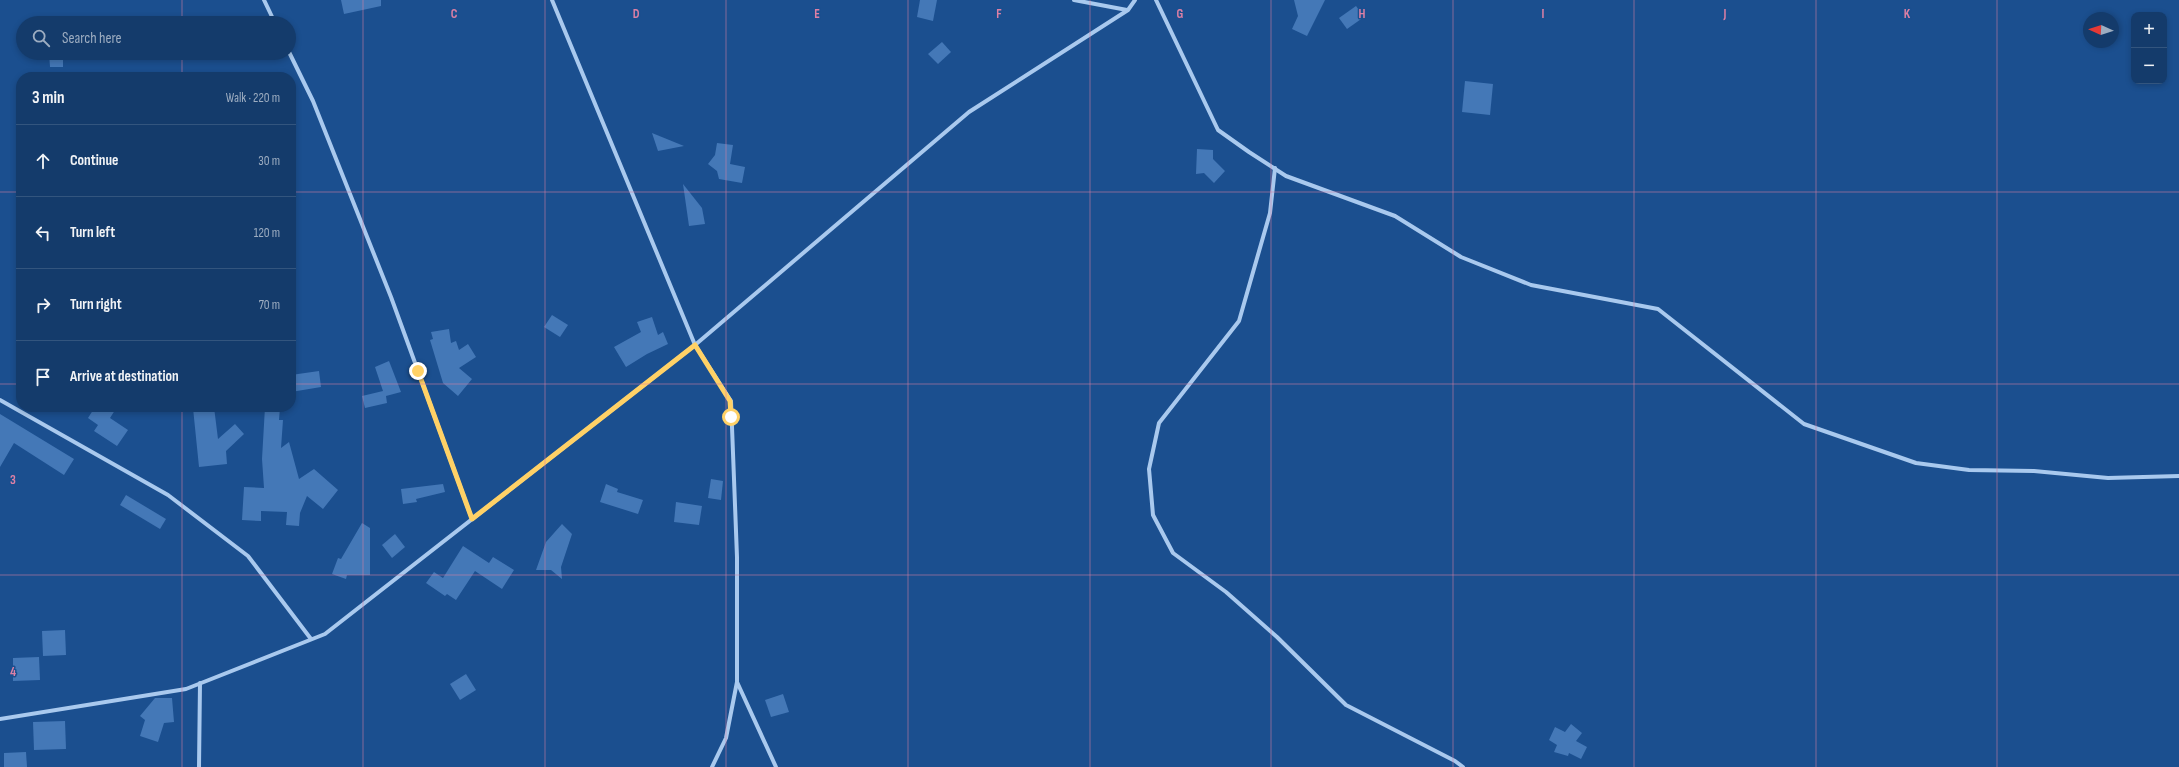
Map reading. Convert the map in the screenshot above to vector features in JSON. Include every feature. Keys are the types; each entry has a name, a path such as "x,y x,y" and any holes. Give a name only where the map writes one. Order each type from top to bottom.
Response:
{"street":[{"path":"264,0 272,16"},
{"path":"552,0 695,345 730,401 737,557 737,682 726,738 712,767"},
{"path":"1074,0 1128,10"},
{"path":"0,719 186,688 325,634 695,345 969,112 1128,10 1135,0"},
{"path":"1156,0 1218,130 1286,176 1395,216 1461,257 1530,285 1658,309 1804,424 1916,463 1969,470 2034,471 2108,478 2179,476"},
{"path":"293,60 313,101 388,290 472,519"},
{"path":"1275,168 1270,213 1239,321 1158,423 1149,469 1153,515 1174,554 1226,592 1277,637 1346,705 1455,761 1463,767"},
{"path":"0,400 16,409"},
{"path":"21,412 174,500 248,556 311,639"},
{"path":"737,682 776,767"},
{"path":"199,767 200,683"}],"building":[{"path":"341,0 381,0 381,6 344,14"},
{"path":"920,0 937,0 933,21 917,17"},
{"path":"1294,0 1325,0 1307,36 1292,29 1298,16"},
{"path":"1356,6 1364,17 1347,29 1339,18"},
{"path":"942,42 951,52 938,64 928,54"},
{"path":"50,60 63,60 63,67 50,67"},
{"path":"1465,81 1493,84 1490,115 1462,112"},
{"path":"652,133 684,146 658,151"},
{"path":"717,143 733,145 730,164 745,167 742,183 719,179 717,171 708,164 715,155"},
{"path":"1197,149 1213,150 1213,159 1225,171 1214,183 1204,173 1196,174"},
{"path":"683,184 702,208 705,224 689,226"},
{"path":"552,315 568,325 560,337 544,327"},
{"path":"652,317 658,335 663,332 668,344 647,354 626,367 614,347 641,332 637,322"},
{"path":"449,329 451,343 456,341 459,350 468,344 476,357 459,368 472,379 458,396 443,383 430,340 433,339 431,332"},
{"path":"389,361 401,392 386,396 387,403 365,408 362,396 383,391 375,367"},
{"path":"319,371 321,387 296,391 296,374"},
{"path":"92,412 114,412 110,418 128,430 117,446 94,431 98,425 88,418"},
{"path":"193,412 215,412 218,439 235,424 244,434 226,451 227,464 199,467"},
{"path":"265,412 280,412 279,420 283,420 281,448 289,442 299,479 314,469 338,490 323,509 307,496 300,513 299,526 286,525 287,512 261,511 261,521 242,520 244,487 264,488 262,459"},
{"path":"0,414 74,459 64,475 14,443 0,467"},
{"path":"711,479 723,481 721,500 708,498"},
{"path":"443,484 445,492 416,499 417,502 403,504 401,489"},
{"path":"606,484 618,489 617,492 643,500 638,514 600,502"},
{"path":"126,495 166,519 160,529 120,505"},
{"path":"676,502 702,506 699,525 674,522"},
{"path":"362,523 370,528 370,575 347,575 346,579 332,574 338,558 341,559"},
{"path":"562,524 572,534 561,567 562,579 551,570 536,570 546,542"},
{"path":"395,534 405,547 392,558 382,545"},
{"path":"463,546 489,563 493,557 514,570 502,589 475,571 456,600 447,594 445,596 426,583 434,572 443,578"},
{"path":"65,630 66,655 43,656 42,631"},
{"path":"39,657 40,680 13,681 13,658"},
{"path":"466,674 476,690 460,700 450,684"},
{"path":"783,694 789,712 771,717 765,700"},
{"path":"155,698 172,698 174,722 164,723 158,742 140,736 145,720 140,716"},
{"path":"65,721 66,749 34,750 33,722"},
{"path":"1571,724 1582,733 1576,741 1587,747 1581,759 1569,753 1568,756 1554,752 1557,745 1549,740 1555,727 1565,732"},
{"path":"26,752 27,767 4,767 4,753"}],"route":[{"path":"418,371 472,519 695,345 730,401 731,417"}]}
